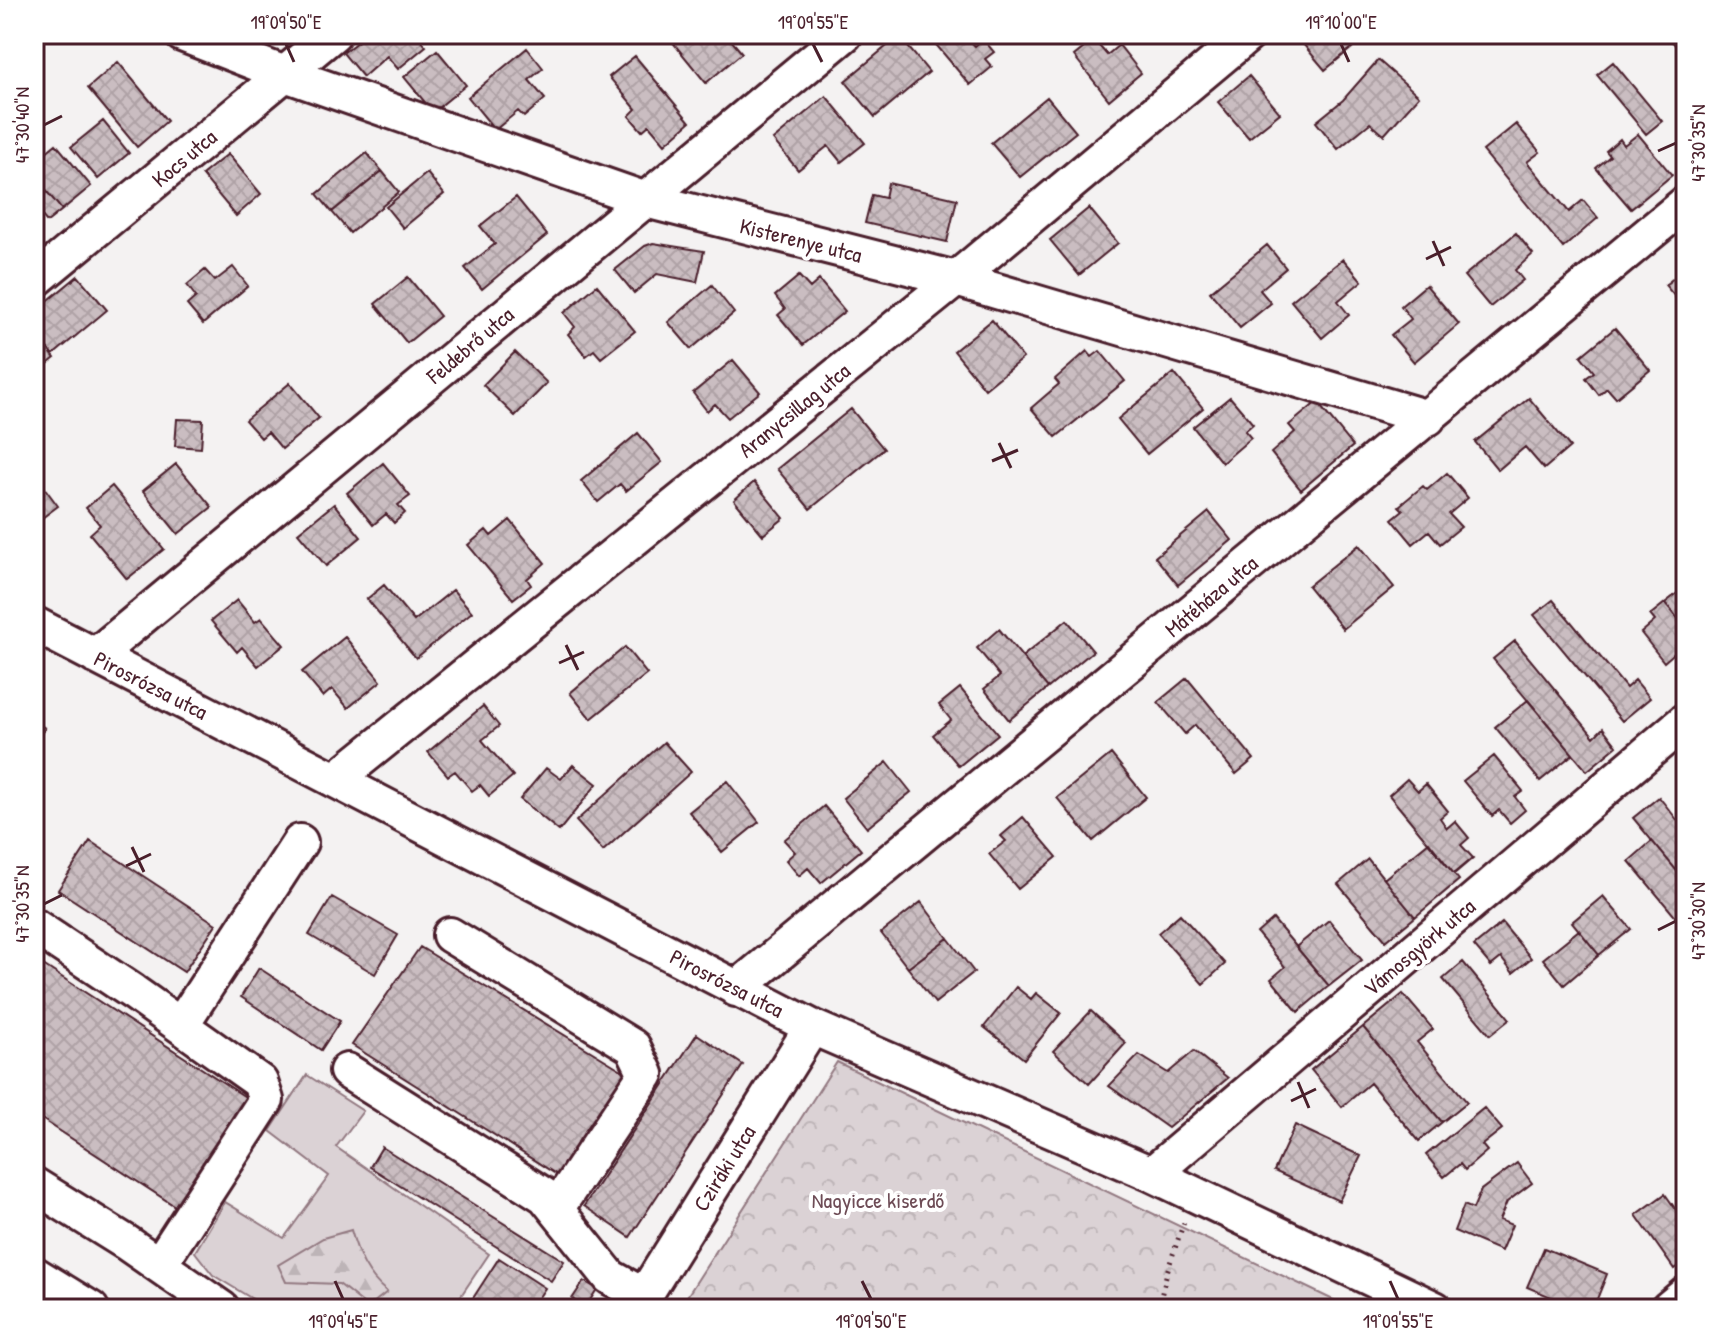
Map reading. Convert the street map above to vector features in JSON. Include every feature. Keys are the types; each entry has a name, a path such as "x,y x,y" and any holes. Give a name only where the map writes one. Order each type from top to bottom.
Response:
{"street":[{"name":"Kisterenye utca","path":"182,34 285,74 646,200 956,279 1428,418"},
{"name":"Kocs utca","path":"34,281 333,34"},
{"name":"Feldebrő utca","path":"95,656 845,34"},
{"name":"Aranycsillag utca","path":"335,780 956,279 1249,34"},
{"name":"Mátéháza utca","path":"736,989 1686,203"},
{"name":"Pirosrózsa utca","path":"34,624 812,1027 1152,1174 1435,1309"},
{"name":"Vámosgyörk utca","path":"1152,1174 1686,720"},
{"path":"181,1025 300,842"},
{"path":"34,926 260,1082 266,1100 159,1265"},
{"path":"450,935 633,1047 646,1074 556,1209"},
{"name":"Cziráki utca","path":"640,1303 812,1027"},
{"path":"347,1071 545,1196 610,1277 640,1303"},
{"path":"34,1185 213,1302"},
{"path":"34,1274 91,1309"},
{"path":"1668,1309 1686,1294"},
{"path":"171,1309 213,1302"}],"path":[{"path":"1158,1309 1193,1193"}],"green space":[{"name":"Nagyicce kiserdő","path":"837,1062 1352,1309 679,1309"},
{"path":"307,1075 363,1111 336,1147 489,1254 452,1309 269,1309 213,1275 195,1252 225,1202 284,1238 329,1176 270,1131"},
{"path":"351,1230 364,1264 387,1292 368,1307 339,1284 286,1282 278,1265 323,1238"}],"building":[{"path":"367,34 416,34 426,46 398,69 387,56 363,77 343,53"},
{"path":"676,34 726,34 742,53 706,83 670,39"},
{"path":"927,34 964,34 975,46 983,39 994,52 985,59 992,67 970,85"},
{"path":"1301,34 1369,34 1325,70 1297,37"},
{"path":"1666,34 1686,34 1686,58"},
{"path":"899,36 929,72 875,117 845,81"},
{"path":"1094,40 1107,55 1119,45 1141,73 1109,100 1074,56"},
{"path":"527,48 543,68 529,80 545,99 524,117 518,111 495,130 468,97"},
{"path":"437,50 466,85 433,112 404,77"},
{"path":"635,56 690,122 665,144 649,125 642,131 629,116 636,109 609,77"},
{"path":"1378,60 1419,96 1384,135 1370,123 1338,149 1316,122 1343,100"},
{"path":"118,62 167,121 137,147 88,88"},
{"path":"1613,62 1662,121 1646,134 1597,75"},
{"path":"1249,76 1280,113 1249,138 1218,102"},
{"path":"826,96 865,143 841,162 828,146 798,170 773,140"},
{"path":"1047,97 1076,132 1020,177 991,143"},
{"path":"103,121 129,153 98,179 71,147"},
{"path":"1516,124 1540,152 1527,162 1569,212 1583,200 1598,218 1563,248 1483,151"},
{"path":"1638,134 1672,175 1631,209 1596,168 1610,156 1606,151 1620,139 1624,145"},
{"path":"56,144 91,186 62,210 34,176 34,162"},
{"path":"367,153 382,171 332,212 317,194"},
{"path":"228,154 261,194 236,216 202,175"},
{"path":"382,171 399,192 350,233 332,212"},
{"path":"427,173 444,194 403,228 386,207"},
{"path":"34,176 62,210 47,222 34,207"},
{"path":"888,183 957,199 947,242 865,223 872,195 885,198"},
{"path":"516,197 547,235 482,289 465,268 495,244 480,226"},
{"path":"1089,208 1118,243 1079,275 1050,240"},
{"path":"1516,233 1533,254 1515,270 1523,280 1490,307 1464,276"},
{"path":"653,243 704,251 697,282 657,274 634,293 615,270"},
{"path":"1267,245 1286,268 1260,290 1271,303 1240,328 1210,292"},
{"path":"1343,259 1362,281 1338,301 1349,315 1322,338 1291,301"},
{"path":"233,267 248,286 203,324 187,305 196,297 187,285 205,270 215,281"},
{"path":"1686,268 1686,310 1665,285"},
{"path":"78,276 107,310 53,355 34,332 34,312"},
{"path":"799,276 810,288 819,280 845,311 803,345 778,315 785,309 775,296"},
{"path":"408,277 440,316 407,343 375,304"},
{"path":"597,285 635,331 601,358 594,350 586,356 568,334 575,327 564,313"},
{"path":"712,285 734,313 691,349 668,322"},
{"path":"1426,285 1459,324 1414,362 1391,335 1411,319 1401,306"},
{"path":"992,320 1023,358 985,389 954,351"},
{"path":"1615,328 1650,370 1616,398 1607,388 1599,395 1586,378 1594,372 1581,356"},
{"path":"34,332 55,358 34,375"},
{"path":"1087,351 1092,357 1100,351 1125,381 1056,437 1031,408 1059,384 1055,379"},
{"path":"515,352 547,383 515,416 483,385"},
{"path":"733,360 760,392 728,418 715,404 707,411 693,393"},
{"path":"1174,373 1203,408 1147,454 1118,419"},
{"path":"290,383 319,418 282,449 268,432 261,438 245,420"},
{"path":"1230,397 1253,424 1245,431 1251,438 1222,463 1193,427"},
{"path":"1529,398 1570,447 1544,469 1525,447 1498,470 1475,442"},
{"path":"1317,402 1353,446 1301,490 1271,453 1295,432 1289,425"},
{"path":"851,409 884,449 810,509 777,469"},
{"path":"177,419 203,420 201,448 175,446"},
{"path":"638,433 662,462 626,491 620,484 598,502 581,481"},
{"path":"383,463 410,496 398,505 405,513 394,523 386,514 373,525 347,493"},
{"path":"176,464 212,507 178,534 143,491"},
{"path":"1447,473 1468,498 1449,514 1461,527 1440,544 1429,531 1413,544 1392,519 1403,510 1399,506 1423,486 1427,490"},
{"path":"754,482 784,518 763,535 734,500"},
{"path":"41,483 58,506 34,524 34,488"},
{"path":"112,486 164,549 127,579 90,534 100,525 86,508"},
{"path":"334,504 361,537 326,566 298,533"},
{"path":"1209,512 1232,540 1178,585 1155,557"},
{"path":"510,520 545,563 527,579 531,585 513,599 468,545 486,530 491,536"},
{"path":"1359,545 1394,587 1343,629 1308,586"},
{"path":"384,585 414,621 453,590 472,612 416,658 367,599"},
{"path":"1680,591 1686,596 1686,628 1665,603"},
{"path":"237,600 255,622 261,618 284,645 258,666 242,647 237,652 211,621"},
{"path":"1553,600 1626,688 1635,680 1650,698 1622,721 1534,615"},
{"path":"1665,603 1686,628 1686,656 1679,649 1664,662 1641,633 1655,621 1650,615"},
{"path":"1067,620 1093,651 1048,688 1022,657"},
{"path":"999,629 1048,688 1009,720 984,689 1000,676 977,648"},
{"path":"345,637 381,681 348,708 332,689 323,697 302,672"},
{"path":"1515,641 1594,737 1603,728 1617,746 1587,771 1493,659"},
{"path":"625,647 647,674 591,719 570,693"},
{"path":"1187,678 1254,759 1236,774 1195,725 1185,734 1158,702"},
{"path":"960,688 998,734 959,766 933,735 951,720 939,705"},
{"path":"1528,700 1573,754 1540,781 1495,727"},
{"path":"483,706 499,726 482,740 513,776 489,796 480,785 472,791 455,771 448,776 428,752"},
{"path":"34,721 45,728 34,744"},
{"path":"664,742 691,772 603,851 576,821"},
{"path":"1111,754 1146,797 1093,841 1057,798"},
{"path":"1494,756 1523,791 1515,797 1525,810 1510,823 1499,810 1492,816 1463,781"},
{"path":"887,762 911,792 867,828 843,798"},
{"path":"573,765 597,784 559,831 520,799 546,768 561,779"},
{"path":"1407,779 1418,791 1426,784 1448,811 1440,818 1447,828 1455,821 1469,838 1461,845 1473,858 1454,874 1389,795"},
{"path":"727,781 759,822 722,852 689,812"},
{"path":"1659,797 1686,831 1686,882 1633,818"},
{"path":"824,806 861,850 821,883 808,868 799,876 786,860 795,852 784,840"},
{"path":"1023,817 1057,857 1018,889 989,854 1006,841 1001,836"},
{"path":"90,841 216,924 184,972 58,890"},
{"path":"1652,841 1686,882 1686,923 1683,926 1629,861"},
{"path":"1429,842 1459,880 1415,917 1384,879"},
{"path":"1368,859 1415,917 1386,941 1338,884"},
{"path":"1603,896 1631,929 1599,955 1572,922"},
{"path":"332,897 398,935 375,974 309,935"},
{"path":"921,902 948,938 908,968 881,933"},
{"path":"1180,914 1225,964 1203,984 1158,933"},
{"path":"1273,919 1329,986 1298,1012 1271,979 1285,967 1257,933"},
{"path":"1329,920 1362,960 1329,986 1296,947"},
{"path":"1502,923 1531,958 1513,973 1501,958 1491,966 1474,946"},
{"path":"1579,930 1599,955 1564,985 1543,959"},
{"path":"948,938 974,972 935,1003 908,968"},
{"path":"420,947 625,1072 559,1176 352,1045"},
{"path":"34,959 253,1102 181,1210 34,1114"},
{"path":"1463,962 1510,1019 1490,1035 1443,979"},
{"path":"259,968 340,1021 321,1050 241,997"},
{"path":"1016,987 1031,999 1036,993 1061,1013 1024,1059 984,1027"},
{"path":"1403,994 1433,1029 1417,1042 1467,1102 1442,1122 1363,1027"},
{"path":"1091,1011 1126,1043 1089,1084 1053,1051"},
{"path":"1363,1027 1442,1122 1419,1141 1370,1083 1342,1107 1311,1070"},
{"path":"697,1034 743,1065 630,1237 584,1206"},
{"path":"1194,1051 1228,1078 1168,1128 1109,1086 1139,1055 1168,1073"},
{"path":"1484,1108 1502,1129 1482,1145 1487,1151 1465,1170 1460,1164 1444,1177 1426,1155"},
{"path":"1295,1125 1361,1156 1339,1201 1274,1171"},
{"path":"382,1147 564,1261 551,1281 370,1167"},
{"path":"1517,1163 1532,1183 1507,1202 1499,1220 1512,1225 1501,1251 1454,1231 1464,1205 1473,1209 1481,1190"},
{"path":"1665,1194 1686,1224 1686,1260 1674,1269 1636,1215"},
{"path":"1544,1248 1607,1274 1593,1309 1580,1309 1527,1287"},
{"path":"499,1258 545,1288 531,1309 466,1309"},
{"path":"584,1281 597,1289 586,1307 572,1299"}]}
